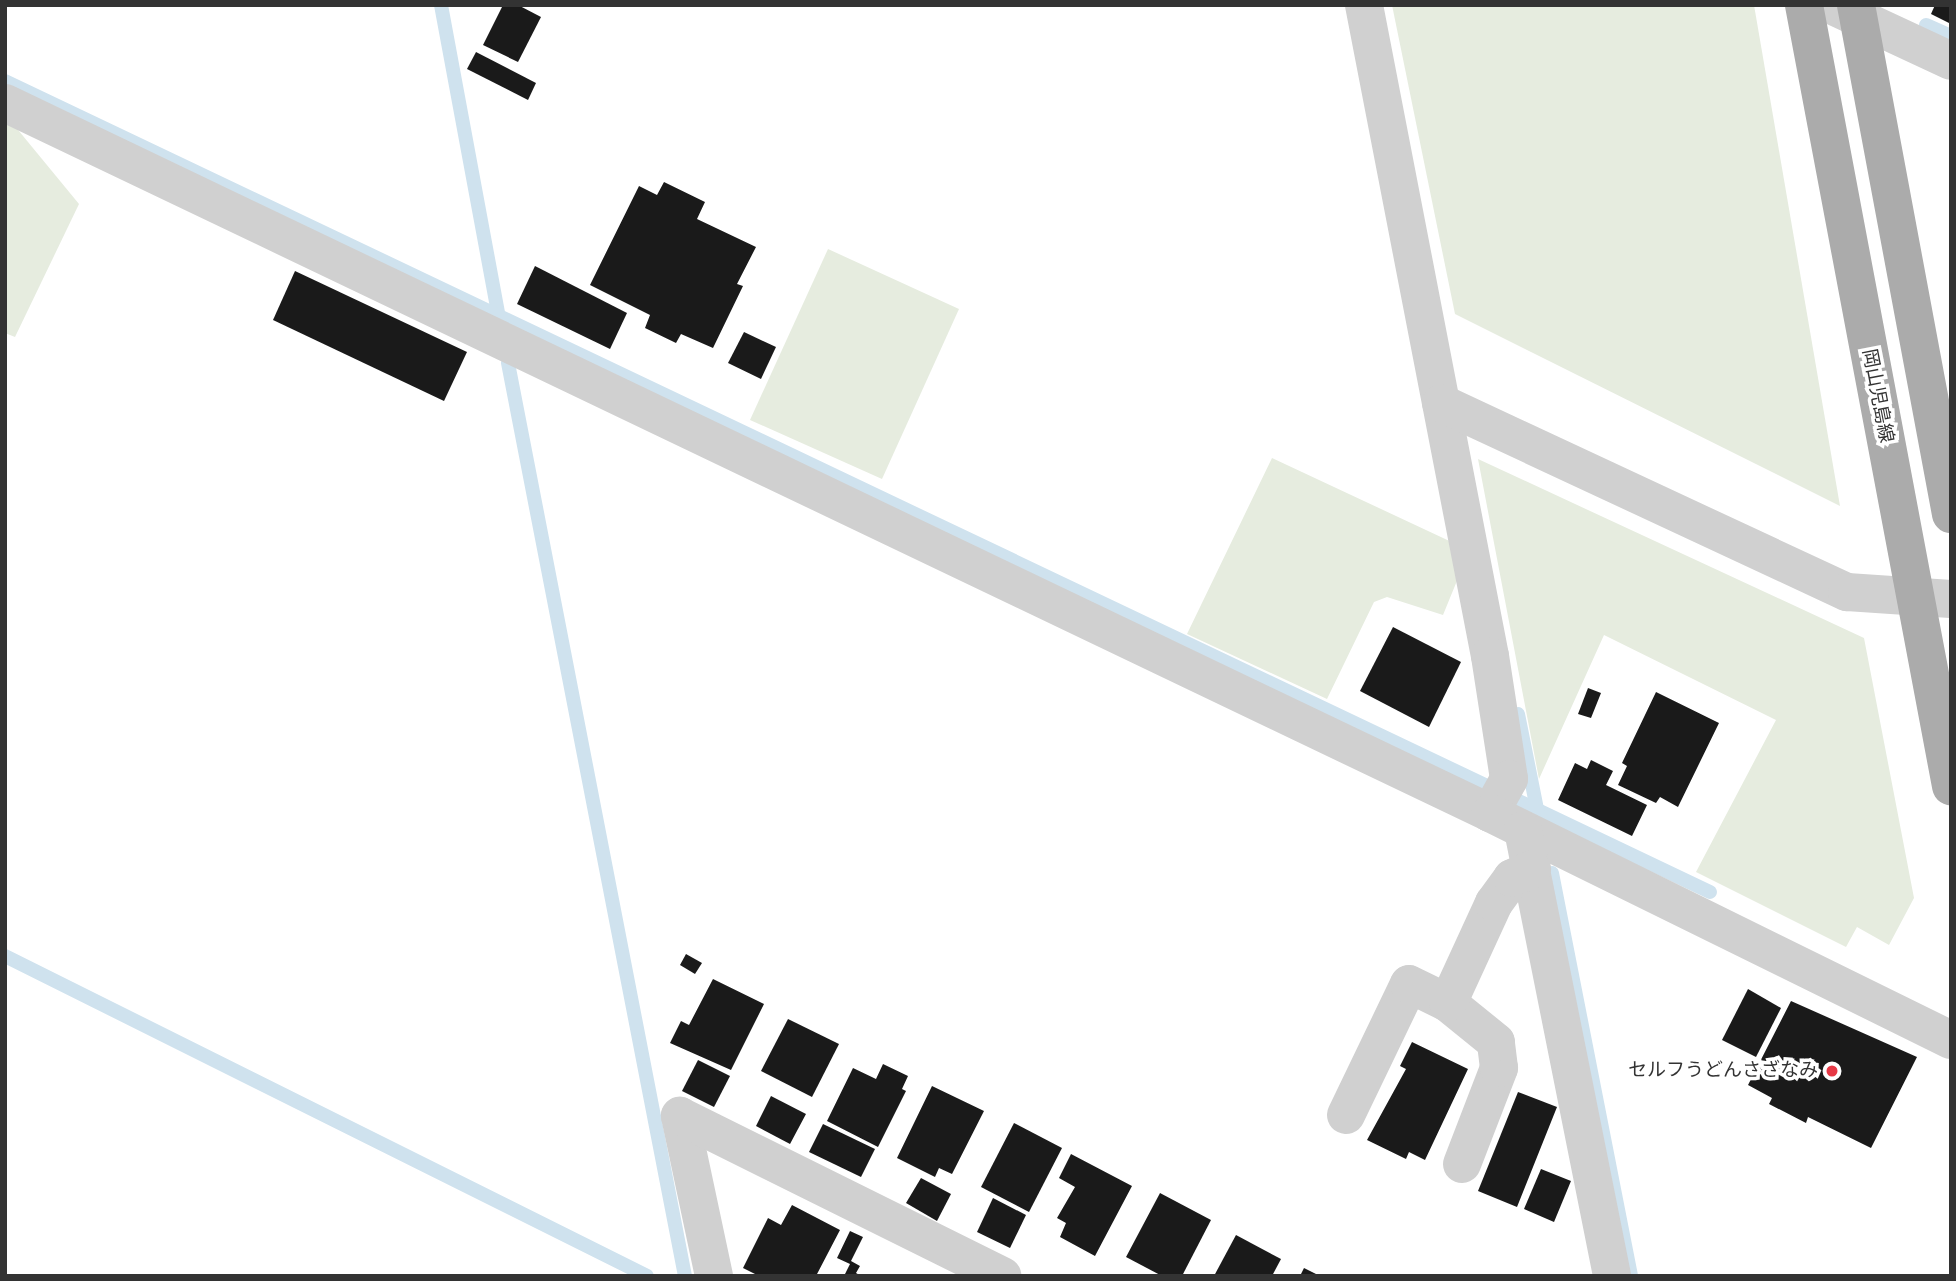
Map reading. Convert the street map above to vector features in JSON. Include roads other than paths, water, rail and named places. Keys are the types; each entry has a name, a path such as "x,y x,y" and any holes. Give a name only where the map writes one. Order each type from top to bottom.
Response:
{"main road":[{"name":"岡山児島線","path":"1804,5 1933,598 1951,786"},
{"path":"1848,9 1951,514"}],"street":[{"path":"1364,5 1458,411 1505,806 1532,869 1612,1276"},
{"path":"1848,9 1951,61"},
{"path":"5,103 1505,806 1951,1040"},
{"path":"1458,411 1847,592 1933,598"},
{"path":"1448,1003 1493,903 1512,878 1532,869"},
{"path":"1346,1115 1409,984 1448,1003 1496,1042 1499,1068 1462,1164"},
{"path":"714,1276 680,1116 1002,1276"}],"waterway":[{"path":"441,5 499,319"},
{"path":"1926,25 1951,36"},
{"path":"5,81 1710,892"},
{"path":"508,363 685,1276"},
{"path":"1518,714 1538,814"},
{"path":"1552,873 1631,1276"},
{"path":"5,956 647,1276"}],"place":[{"name":"セルフうどんさざなみ","path":"1832,1071"}]}
